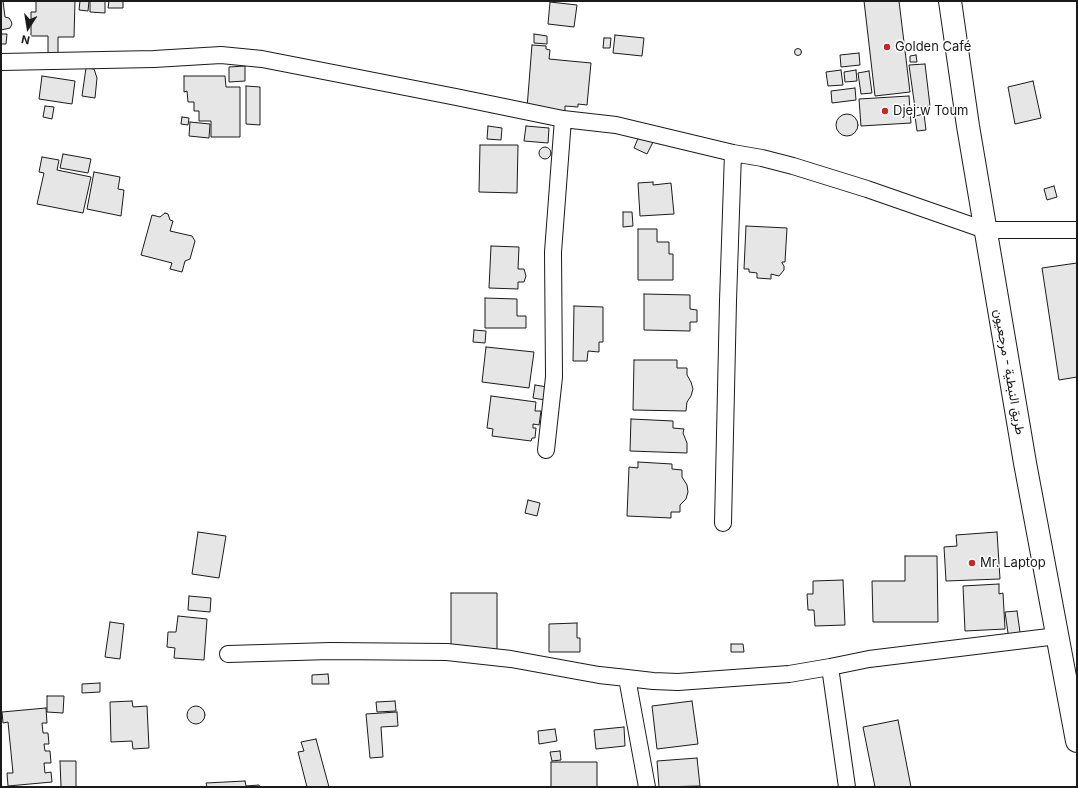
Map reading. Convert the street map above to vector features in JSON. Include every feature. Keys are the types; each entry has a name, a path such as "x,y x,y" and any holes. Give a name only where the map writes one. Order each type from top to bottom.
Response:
{"main road":[{"name":"طريق النبطية - مرجعيون","path":"950,1 985,230 1024,455 1077,742"}],"street":[{"path":"1,62 154,59 221,55 262,59 563,119 616,125 733,153 762,158 831,177 985,230 1077,230"},
{"path":"546,450 554,377 553,252 563,119"},
{"path":"723,523 733,153"},
{"path":"228,654 330,651 447,652 511,660 599,675 653,681 678,682 789,674 830,668 869,659 1057,636"},
{"path":"830,668 847,787"},
{"path":"627,678 647,787"}],"building":[{"path":"1,1 3,1 5,17 9,18 12,24 10,28 1,30"},
{"path":"36,1 75,1 74,37 58,37 58,56 48,56 48,36 31,36 31,12 36,12"},
{"path":"80,1 89,1 88,11 79,10"},
{"path":"90,1 105,1 105,13 90,12"},
{"path":"109,1 123,1 123,8 108,8"},
{"name":"Golden Café","path":"864,1 899,1 910,92 875,96"},
{"path":"550,2 577,5 574,27 548,24"},
{"path":"1,34 7,34 6,44 1,44"},
{"path":"534,34 547,36 547,44 534,43"},
{"path":"615,35 644,38 642,56 613,53"},
{"path":"604,38 611,38 610,48 603,48"},
{"path":"532,45 546,46 546,49 550,50 549,59 591,63 587,105 578,104 578,107 565,106 565,111 527,108"},
{"path":"798,48 801,49 801,55 798,56 795,55 794,52 795,49"},
{"path":"859,53 860,65 841,67 840,55"},
{"path":"916,55 917,62 910,62 910,56"},
{"path":"925,64 930,106 915,108 909,65"},
{"path":"245,66 245,81 229,82 229,67"},
{"path":"86,68 94,69 97,78 95,98 82,96"},
{"path":"841,70 843,85 828,86 826,72"},
{"path":"856,70 857,81 845,82 844,72"},
{"path":"869,71 872,93 861,94 858,73"},
{"path":"42,76 75,81 72,104 39,99"},
{"path":"184,76 225,76 226,87 240,87 240,137 211,137 211,121 199,121 199,111 194,111 194,102 188,102 187,91 184,92"},
{"path":"1033,81 1041,118 1015,124 1008,87"},
{"path":"246,86 260,87 260,125 246,124"},
{"path":"855,88 856,100 832,103 831,91"},
{"name":"Djej w Toum","path":"909,96 911,123 861,126 859,99"},
{"path":"45,106 54,107 52,119 43,117"},
{"path":"847,114 855,117 858,125 855,133 847,136 839,133 836,125 839,117"},
{"path":"924,114 926,130 917,131 915,116"},
{"path":"182,117 189,118 188,125 181,124"},
{"path":"190,122 210,124 209,138 189,136"},
{"path":"488,126 502,128 501,140 487,139"},
{"path":"526,126 549,128 548,143 524,141"},
{"path":"639,136 653,142 647,154 634,148"},
{"path":"480,145 518,145 517,193 479,192"},
{"path":"547,147 550,148 550,158 543,159 540,158 539,151 540,148"},
{"path":"63,154 91,159 88,173 60,168"},
{"path":"42,157 59,160 57,170 91,177 83,213 37,204 44,173 39,172"},
{"path":"94,172 120,177 118,189 124,190 121,216 87,209"},
{"path":"653,182 653,185 671,183 674,214 640,216 638,183"},
{"path":"1054,186 1057,197 1047,200 1044,189"},
{"path":"623,212 632,212 633,226 623,227"},
{"path":"165,213 168,214 170,220 173,221 170,231 192,236 195,241 190,259 185,261 182,272 170,269 172,263 141,255 152,215 160,217"},
{"path":"746,226 787,228 785,262 782,262 784,270 779,276 771,274 771,279 757,278 757,273 749,272 749,269 744,269"},
{"path":"638,229 657,229 657,242 669,242 669,254 673,254 673,280 638,280"},
{"path":"491,246 519,247 518,269 524,269 526,276 524,282 518,282 518,289 489,288"},
{"path":"1077,263 1077,377 1059,380 1042,268"},
{"path":"644,294 690,295 690,309 697,310 697,322 690,322 690,331 644,330"},
{"path":"485,298 517,299 517,316 526,316 526,328 485,328"},
{"path":"574,306 603,307 603,342 599,342 599,352 588,351 587,361 573,361"},
{"path":"474,330 486,331 485,343 473,342"},
{"path":"486,347 534,352 529,388 482,382"},
{"path":"634,360 677,360 677,368 687,368 687,375 693,389 687,402 686,411 633,410"},
{"path":"535,385 547,387 545,400 533,398"},
{"path":"491,396 536,402 535,411 541,411 539,425 533,424 533,428 536,428 535,438 532,438 531,441 492,436 493,429 487,428"},
{"path":"631,419 673,421 673,428 684,429 683,433 687,443 687,453 630,451"},
{"path":"638,462 672,464 672,469 682,470 682,477 687,485 688,492 686,499 680,505 680,512 671,512 671,518 627,516 629,467 638,468"},
{"path":"528,500 540,503 537,516 525,513"},
{"path":"198,532 226,536 219,578 192,574"},
{"name":"Mr. Laptop","path":"997,532 1000,579 946,581 944,547 957,546 956,535"},
{"path":"905,556 937,556 938,622 873,622 872,581 905,581"},
{"path":"843,580 845,625 815,626 814,610 808,610 807,594 813,594 813,581"},
{"path":"999,584 999,594 1003,593 1005,629 965,631 963,586"},
{"path":"451,593 497,593 497,651 451,651"},
{"path":"189,596 211,598 210,612 188,610"},
{"path":"1017,611 1021,639 1009,640 1005,612"},
{"path":"178,616 207,619 204,660 174,658 175,648 167,647 168,632 176,632"},
{"path":"110,622 124,624 120,659 105,657"},
{"path":"577,623 577,638 580,638 580,652 549,652 549,624"},
{"path":"731,644 743,644 744,652 731,652"},
{"path":"328,674 329,684 312,684 312,675"},
{"path":"100,683 100,692 82,693 82,684"},
{"path":"47,696 64,696 63,713 47,712"},
{"path":"132,701 133,707 147,706 149,748 133,749 132,741 111,742 110,702"},
{"path":"395,701 396,711 377,712 376,702"},
{"path":"692,701 698,744 657,749 652,706"},
{"path":"196,706 202,709 205,715 202,721 196,724 190,721 187,715 190,709"},
{"path":"46,708 47,723 42,723 43,733 48,733 49,744 44,744 45,751 50,751 51,763 44,763 45,773 51,772 52,782 8,786 7,773 13,773 8,722 3,723 2,712"},
{"path":"397,712 398,726 381,727 383,757 370,758 366,714"},
{"path":"898,720 911,787 875,787 863,727"},
{"path":"624,727 625,746 596,749 594,730"},
{"path":"555,729 557,741 539,744 538,731"},
{"path":"316,739 329,787 307,787 298,752 304,751 301,742"},
{"path":"560,751 561,760 552,761 550,752"},
{"path":"697,758 700,786 659,787 657,761"},
{"path":"60,761 76,761 76,787 61,787"},
{"path":"551,762 597,762 597,787 551,787"},
{"path":"245,781 246,786 259,785 260,787 207,787 206,783"}],"place":[{"name":"Golden Café","path":"887,47"},
{"name":"Djej w Toum","path":"885,111"},
{"name":"Mr. Laptop","path":"972,563"}]}
